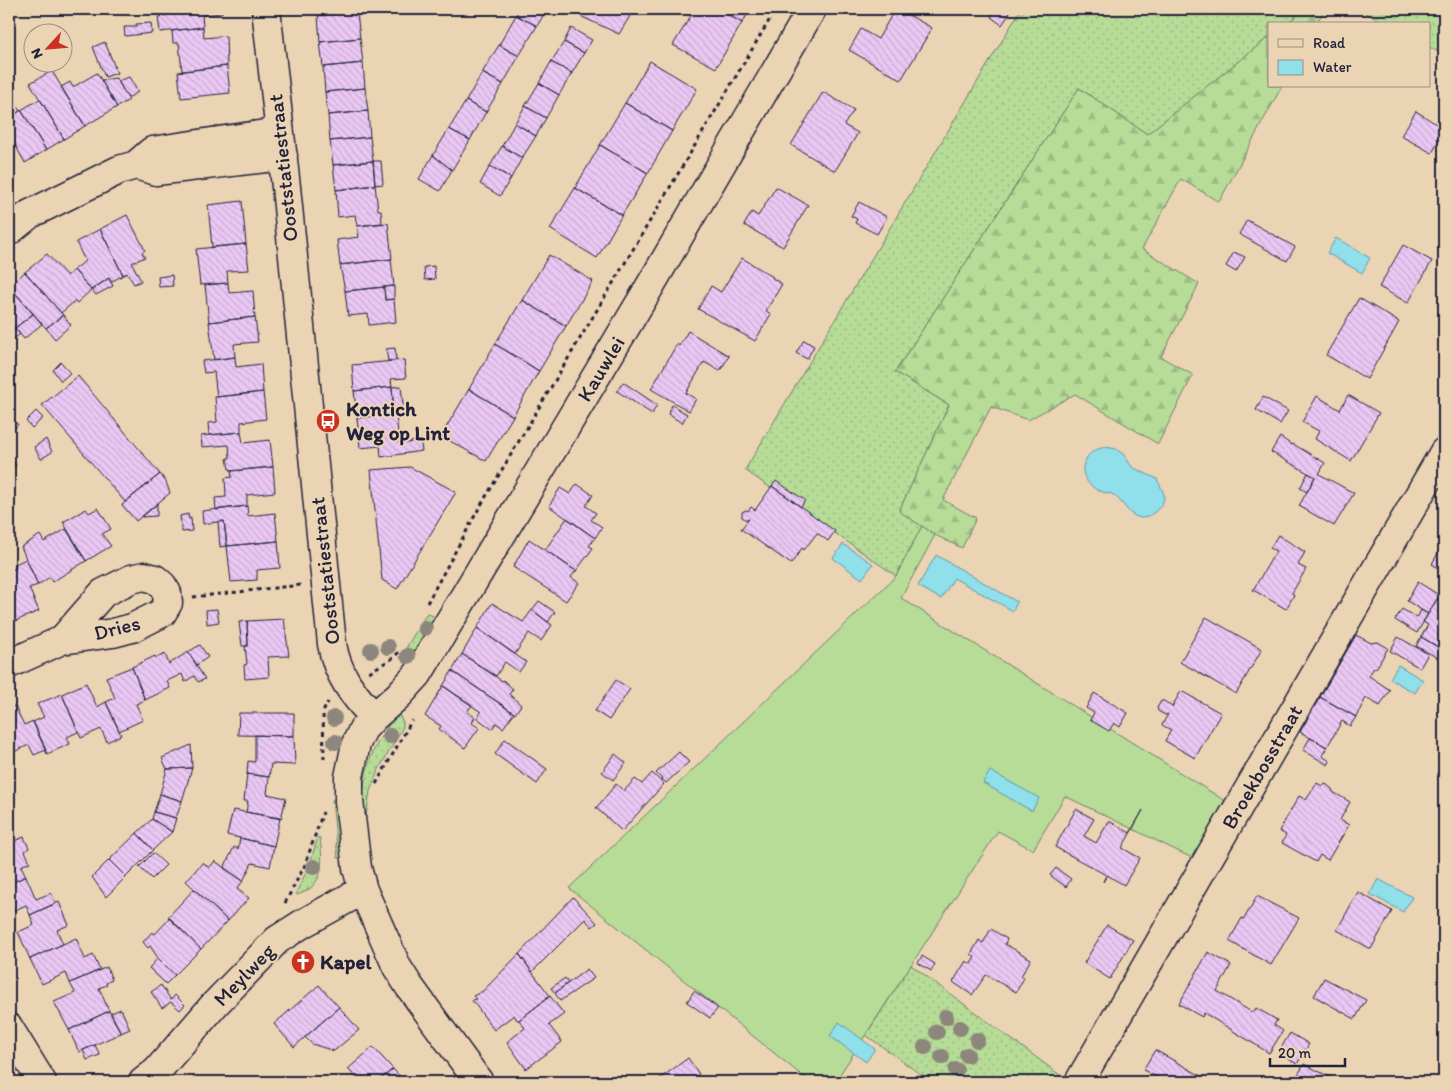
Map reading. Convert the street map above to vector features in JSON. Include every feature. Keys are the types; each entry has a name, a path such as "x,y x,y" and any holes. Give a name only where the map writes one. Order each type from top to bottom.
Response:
{"street":[{"name":"Ooststatiestraat","path":"266,9 334,659 357,680 374,717"},
{"name":"Kauwlei","path":"374,717 399,695 418,674 641,302 812,9"},
{"path":"9,231 30,214 119,170 136,165 156,171 281,144"},
{"name":"Broekbosstraat","path":"1079,1082 1444,452"},
{"name":"Dries","path":"9,664 62,640 113,633 132,628 162,613 168,603 167,593 155,579 144,576 131,579 103,593 62,640"},
{"path":"374,717 363,729 356,744 349,777 349,801 357,868 363,890 385,942 401,973 479,1082"},
{"name":"Meylweg","path":"143,1082 157,1071 216,1004 277,940 363,890"},
{"path":"9,1028 42,1082"}],"path":[{"path":"423,610 478,510 776,9"},
{"path":"167,600 326,582"},
{"path":"324,760 323,712 329,698 393,658 402,649"},
{"path":"374,790 411,722"},
{"path":"281,910 305,865 325,808"}],"green space":[{"path":"1021,9 1305,9 1289,22 1268,22 1268,38 1147,134 1079,88 895,372 949,405 899,511 922,526 896,576 745,470"},
{"path":"1305,9 1325,9 1317,22 1289,22"},
{"path":"1358,9 1444,9 1444,55 1430,48 1430,22 1382,22"},
{"path":"1268,38 1268,88 1281,88 1219,202 1181,179 1142,249 1199,284 1161,357 1193,375 1158,444 1075,394 1028,420 991,407 943,500 976,518 962,548 935,535 899,511 949,405 895,372 1079,88 1147,134"},
{"path":"922,526 935,535 901,598 1227,802 1194,859 1065,796 1033,850 998,831 835,1082 810,1082 569,888 896,576"},
{"path":"427,613 437,618 409,664 400,658"},
{"path":"398,713 403,722 403,727 378,771 370,791 365,823 364,792 368,765 380,739"},
{"path":"335,799 342,857 338,858 332,800"},
{"path":"318,837 320,838 322,856 320,872 313,886 297,895 296,893 310,864"},
{"path":"911,965 1060,1075 1056,1082 931,1082 866,1035"}],"water":[{"path":"1336,238 1370,258 1362,273 1327,253"},
{"path":"1106,447 1116,449 1124,455 1132,467 1157,479 1164,497 1161,505 1154,513 1141,518 1137,517 1130,513 1115,496 1097,490 1087,481 1083,465 1093,451"},
{"path":"843,544 873,564 862,579 833,558"},
{"path":"936,555 1017,602 1013,611 954,578 941,599 918,586"},
{"path":"1398,665 1423,680 1415,693 1390,679"},
{"path":"990,771 1039,798 1032,811 983,783"},
{"path":"1378,879 1412,897 1403,912 1370,894"},
{"path":"839,1022 875,1049 866,1062 830,1036"}],"building":[{"path":"165,9 221,9 222,13 202,15 203,27 160,32 158,17 165,16"},
{"path":"343,9 368,9 368,12 357,13 360,38 320,42 318,16 343,13"},
{"path":"520,9 547,9 537,26 516,15"},
{"path":"565,9 613,9 630,16 619,34"},
{"path":"695,9 719,9 742,23 716,68 673,45"},
{"path":"719,9 751,9 742,23"},
{"path":"895,9 932,28 901,80 849,50 861,29 878,39"},
{"path":"996,9 1003,9 1010,13 1002,25 991,17"},
{"path":"516,15 537,26 519,56 499,45"},
{"path":"151,23 152,33 125,36 124,27 136,27 136,24"},
{"path":"203,27 204,38 226,36 227,66 182,71 179,43 173,43 172,31"},
{"path":"571,28 592,40 584,53 564,42"},
{"path":"360,38 363,63 323,67 320,42"},
{"path":"105,42 117,73 105,77 93,47"},
{"path":"564,42 584,53 572,73 551,62"},
{"path":"499,45 519,56 503,84 482,73"},
{"path":"650,61 697,89 672,131 625,103"},
{"path":"551,62 572,73 559,95 539,83"},
{"path":"363,63 365,88 325,92 323,67"},
{"path":"227,66 230,93 181,98 178,72"},
{"path":"53,72 85,126 64,139 30,83"},
{"path":"97,73 117,107 85,126 61,87 70,82 73,87"},
{"path":"482,73 503,84 486,112 466,101"},
{"path":"129,77 138,92 128,98 118,81"},
{"path":"116,78 129,100 117,107 101,80"},
{"path":"539,83 559,95 546,118 525,106"},
{"path":"365,88 368,111 328,115 325,92"},
{"path":"823,92 854,110 844,125 858,133 835,171 791,145"},
{"path":"40,99 64,139 46,150 21,110"},
{"path":"13,100 20,111 10,118 9,103"},
{"path":"466,101 486,112 470,140 449,129"},
{"path":"625,103 672,131 648,173 600,145"},
{"path":"525,106 546,118 536,136 515,123"},
{"path":"21,110 46,150 25,163 13,141 9,144 9,118"},
{"path":"368,111 370,137 330,141 328,115"},
{"path":"1416,111 1444,129 1432,153 1401,136"},
{"path":"515,123 536,136 522,158 502,146"},
{"path":"449,129 470,140 452,170 433,155"},
{"path":"370,137 373,161 333,165 330,141"},
{"path":"600,145 648,173 622,215 575,188"},
{"path":"502,146 522,158 511,178 490,166"},
{"path":"433,155 452,170 440,191 419,179"},
{"path":"373,161 375,185 336,190 333,165"},
{"path":"373,161 381,161 383,184 375,185"},
{"path":"490,166 511,178 500,196 480,184"},
{"path":"375,185 378,210 381,210 382,223 357,226 355,215 338,217 336,190"},
{"path":"776,187 808,205 783,247 744,225 752,212 758,216"},
{"path":"575,188 622,215 597,258 550,229"},
{"path":"242,201 246,244 212,247 208,205"},
{"path":"859,202 887,217 877,234 855,223 857,219 851,216"},
{"path":"127,215 145,250 142,252 145,257 132,263 141,281 134,284 127,273 123,275 100,229"},
{"path":"1247,220 1295,247 1287,261 1239,234"},
{"path":"388,223 392,259 340,265 337,240 359,237 357,226"},
{"path":"100,229 123,275 111,282 109,278 91,290 74,270 85,261 76,242"},
{"path":"246,244 249,270 227,271 228,283 200,285 196,249"},
{"path":"1403,245 1432,261 1408,303 1379,287"},
{"path":"1234,252 1245,257 1236,272 1226,266"},
{"path":"47,254 67,276 74,270 91,290 77,303 75,301 61,313 25,272"},
{"path":"549,255 593,281 566,326 522,300"},
{"path":"742,258 782,284 766,311 771,314 755,341 698,309 711,286 721,292"},
{"path":"391,259 394,286 345,291 340,265"},
{"path":"434,266 435,279 425,280 424,267"},
{"path":"25,272 63,315 46,328 9,286"},
{"path":"172,275 173,286 159,287 158,277"},
{"path":"109,278 113,286 96,295 92,290"},
{"path":"228,283 229,293 253,291 255,317 209,322 205,285"},
{"path":"9,286 33,314 15,328 9,321"},
{"path":"394,286 394,299 385,300 384,287"},
{"path":"384,287 385,300 394,299 396,322 369,325 368,314 348,316 345,291"},
{"path":"1359,298 1399,322 1367,379 1326,355"},
{"path":"522,300 566,326 539,371 495,344"},
{"path":"33,314 42,324 24,339 15,328"},
{"path":"63,315 71,325 55,339 46,328"},
{"path":"255,317 258,342 234,344 235,357 214,360 209,322"},
{"path":"15,328 20,334 9,343 9,333"},
{"path":"688,331 729,356 720,371 704,362 686,393 696,399 689,411 651,389 677,344 679,346"},
{"path":"804,340 814,346 807,359 796,353"},
{"path":"495,344 539,371 513,416 469,389"},
{"path":"395,348 396,360 388,361 386,349"},
{"path":"235,357 236,367 261,364 263,392 217,397 214,372 204,373 202,361"},
{"path":"404,360 406,378 391,379 392,387 354,391 352,365"},
{"path":"61,362 70,373 61,381 53,370"},
{"path":"78,376 160,474 125,502 42,405"},
{"path":"623,382 657,405 652,414 617,391"},
{"path":"401,386 404,413 394,414 392,387"},
{"path":"392,387 394,414 357,418 354,391"},
{"path":"469,389 513,416 486,461 441,436"},
{"path":"263,392 266,419 241,422 241,432 209,435 208,423 217,422 215,397"},
{"path":"1348,395 1379,413 1351,461 1315,439 1319,431 1302,422 1317,396 1340,410"},
{"path":"1263,397 1288,411 1280,424 1256,410"},
{"path":"672,405 687,414 682,423 668,414"},
{"path":"36,411 43,418 32,428 26,421"},
{"path":"9,414 18,425 10,432 9,430"},
{"path":"396,414 399,443 408,443 420,439 422,451 381,457 380,446 360,448 357,418"},
{"path":"241,432 243,443 270,440 273,467 231,471 227,458 230,458 229,445 202,447 201,436"},
{"path":"1280,437 1325,463 1319,474 1354,493 1334,526 1299,506 1315,477 1271,452"},
{"path":"46,439 52,452 41,459 34,447"},
{"path":"9,456 16,466 9,470"},
{"path":"273,467 275,492 247,495 247,506 216,510 215,498 226,497 225,478 232,477 231,471"},
{"path":"410,467 456,492 397,589 382,580 371,470"},
{"path":"1308,473 1315,477 1307,492 1300,488"},
{"path":"160,474 166,482 170,493 136,521 122,505"},
{"path":"776,481 805,500 801,507 772,486"},
{"path":"577,484 593,495 586,506 596,513 591,520 602,527 595,538 549,506 560,488 570,494"},
{"path":"772,486 835,531 828,541 817,533 804,550 802,548 791,564 741,529 749,519 746,520 742,517 742,512 748,511 751,507 755,510"},
{"path":"157,504 157,516 142,517"},
{"path":"247,506 248,516 275,513 278,541 227,546 224,521 203,524 202,511"},
{"path":"98,508 111,529 102,534 111,546 86,561 63,522 86,509 89,513"},
{"path":"188,514 189,519 191,518 192,531 182,532 180,516"},
{"path":"567,518 595,538 589,546 593,548 576,571 545,550"},
{"path":"224,521 227,546 220,547 218,522"},
{"path":"66,529 86,561 52,582 50,577 38,585 21,547 40,535 44,542"},
{"path":"1278,535 1305,552 1298,565 1306,569 1292,593 1294,595 1286,609 1253,590 1276,551 1270,548"},
{"path":"529,539 576,571 571,577 579,583 566,601 513,567"},
{"path":"278,541 280,568 257,570 257,580 231,582 227,546"},
{"path":"1444,542 1444,572 1432,564"},
{"path":"26,559 38,585 29,588 39,611 13,622 9,612 9,571 16,568 15,564"},
{"path":"1418,582 1442,597 1437,599 1428,614 1407,601"},
{"path":"1444,598 1444,650 1421,637 1428,625 1423,622 1437,599"},
{"path":"539,601 555,612 548,622 532,610"},
{"path":"492,603 523,622 532,610 552,625 541,641 529,633 515,654 477,628"},
{"path":"217,609 219,622 207,624 206,610"},
{"path":"1402,609 1417,618 1421,610 1428,614 1417,633 1395,620"},
{"path":"1206,617 1262,649 1236,694 1180,662"},
{"path":"284,619 289,656 268,657 269,677 245,679 244,665 247,664 245,646 248,646 247,621"},
{"path":"247,621 248,646 242,646 239,622"},
{"path":"477,628 526,662 519,672 505,662 496,676 462,654"},
{"path":"1356,635 1371,643 1378,642 1388,648 1377,667 1373,669 1369,676 1390,690 1380,706 1366,698 1356,717 1320,697"},
{"path":"1398,637 1428,654 1420,668 1390,651"},
{"path":"1421,637 1443,650 1438,658 1416,646"},
{"path":"200,645 208,657 197,665 188,652"},
{"path":"188,652 205,679 198,682 194,676 185,682 182,674 167,681 170,688 145,700 132,667 155,656 156,658 165,654 169,664"},
{"path":"462,654 503,680 513,689 509,694 521,705 515,714 452,671"},
{"path":"132,667 145,700 136,704 143,720 119,731 106,702 115,698 106,677"},
{"path":"452,671 514,713 503,728 496,723 492,729 477,718 481,712 443,686"},
{"path":"616,680 630,689 609,720 595,711"},
{"path":"86,683 97,707 106,702 121,735 107,742 101,729 81,738 62,694"},
{"path":"443,686 472,705 467,712 475,717 472,723 479,728 465,748 439,729 441,726 425,716"},
{"path":"1181,691 1221,713 1195,758 1165,741 1171,730 1162,725 1168,714 1165,715 1158,711 1157,708 1161,701 1172,707"},
{"path":"1094,693 1128,713 1120,727 1114,723 1109,731 1090,720 1094,713 1086,708"},
{"path":"62,694 78,732 67,737 70,744 47,754 33,722 44,717 37,704"},
{"path":"1320,697 1356,717 1350,726 1342,721 1327,747 1300,732"},
{"path":"15,706 24,725 33,721 46,750 34,755 29,745 9,754 9,708"},
{"path":"239,713 294,713 294,736 238,735"},
{"path":"255,735 294,736 295,765 271,764 269,777 247,774 248,761 255,762"},
{"path":"1310,738 1327,747 1322,756 1330,761 1328,765 1303,750"},
{"path":"505,739 547,769 537,784 495,754"},
{"path":"191,745 192,768 167,769 162,758"},
{"path":"679,752 689,762 666,783 656,773"},
{"path":"615,754 626,763 613,780 602,772"},
{"path":"192,768 182,801 160,794 167,769"},
{"path":"652,773 664,784 622,831 596,808 616,784 624,791 635,779 642,784"},
{"path":"247,774 269,777 267,794 286,798 281,819 246,812 248,801 244,801"},
{"path":"1317,783 1322,786 1326,784 1333,792 1350,802 1340,820 1349,825 1328,860 1320,855 1316,862 1282,843 1286,835 1279,831 1299,796 1306,800"},
{"path":"160,794 182,801 176,818 154,812"},
{"path":"1076,809 1094,819 1084,836 1096,843 1109,821 1130,833 1143,810 1122,848 1140,858 1124,885 1107,875 1103,882 1106,875 1055,847"},
{"path":"233,810 280,818 274,846 227,835"},
{"path":"154,812 176,818 172,832 152,819"},
{"path":"152,819 172,832 153,850 137,833"},
{"path":"137,833 153,850 126,877 109,860"},
{"path":"24,837 29,848 25,851 30,862 21,866 26,876 9,884 9,843"},
{"path":"240,838 274,846 270,867 252,863 243,881 224,868 234,847 238,849"},
{"path":"153,853 166,865 152,879 139,867"},
{"path":"109,860 126,877 106,897 92,877"},
{"path":"215,861 243,881 237,889 249,898 228,921 186,881 203,862 209,868"},
{"path":"1056,868 1071,879 1066,887 1050,875"},
{"path":"26,876 36,899 51,893 56,903 30,915 26,905 9,913 9,884"},
{"path":"194,889 228,921 201,949 168,917"},
{"path":"1358,892 1392,911 1371,949 1337,930"},
{"path":"1257,896 1299,918 1271,965 1229,941"},
{"path":"573,897 597,923 592,927 585,919 532,972 519,954"},
{"path":"59,902 69,925 57,930 63,944 30,959 18,932 34,925 30,915"},
{"path":"170,918 201,949 175,975 158,958 150,946 148,948 143,942 152,932 155,934"},
{"path":"1107,925 1133,940 1110,979 1084,963"},
{"path":"991,929 1007,939 1005,944 1031,959 1021,976 1024,978 1016,992 986,975 972,995 953,982 966,961 971,964 975,957 971,954 979,940 983,943"},
{"path":"76,938 85,959 93,955 100,970 70,983 66,973 42,984 30,959"},
{"path":"1208,952 1231,965 1217,991 1253,1013 1256,1008 1277,1020 1274,1025 1283,1031 1269,1053 1204,1013 1202,1017 1179,1004"},
{"path":"519,954 550,996 519,1020 514,1015 494,1030 472,1000 476,999 473,996 483,991"},
{"name":"Kapel","path":"303,955 310,965 303,970 296,960"},
{"path":"922,956 935,964 931,971 918,963"},
{"path":"158,958 175,975 166,984 149,968"},
{"path":"107,967 112,980 106,983 107,985 99,988 109,1011 69,1030 54,1002 75,993 70,983"},
{"path":"587,969 594,978 560,1001 555,993"},
{"path":"565,978 568,983 555,993 551,988"},
{"path":"1324,978 1366,1000 1355,1019 1314,996"},
{"path":"161,985 171,1000 175,995 185,1005 180,1010 171,1002 162,1008 151,992"},
{"path":"319,985 339,1007 294,1047 274,1024"},
{"path":"694,991 718,1008 710,1018 687,1002"},
{"path":"550,996 564,1014 549,1025 562,1042 526,1069 507,1042 525,1028 519,1020"},
{"path":"339,1007 359,1030 334,1051 312,1044 305,1037"},
{"path":"121,1009 130,1029 121,1033 111,1013"},
{"path":"109,1011 121,1033 79,1052 69,1030"},
{"path":"1290,1033 1309,1044 1297,1064 1278,1053"},
{"path":"95,1045 100,1055 87,1060 83,1050"},
{"path":"373,1047 393,1069 377,1082 360,1082 348,1069"},
{"path":"1155,1050 1203,1077 1200,1082 1156,1082 1159,1078 1143,1070"},
{"path":"688,1058 699,1074 687,1082 659,1082 658,1080"},
{"path":"1304,1064 1340,1082 1294,1082"},
{"path":"393,1069 403,1080 402,1082 377,1082"}],"place":[{"name":"Kontich Weg op Lint","path":"328,421"},
{"name":"Kapel","path":"303,962"}]}
